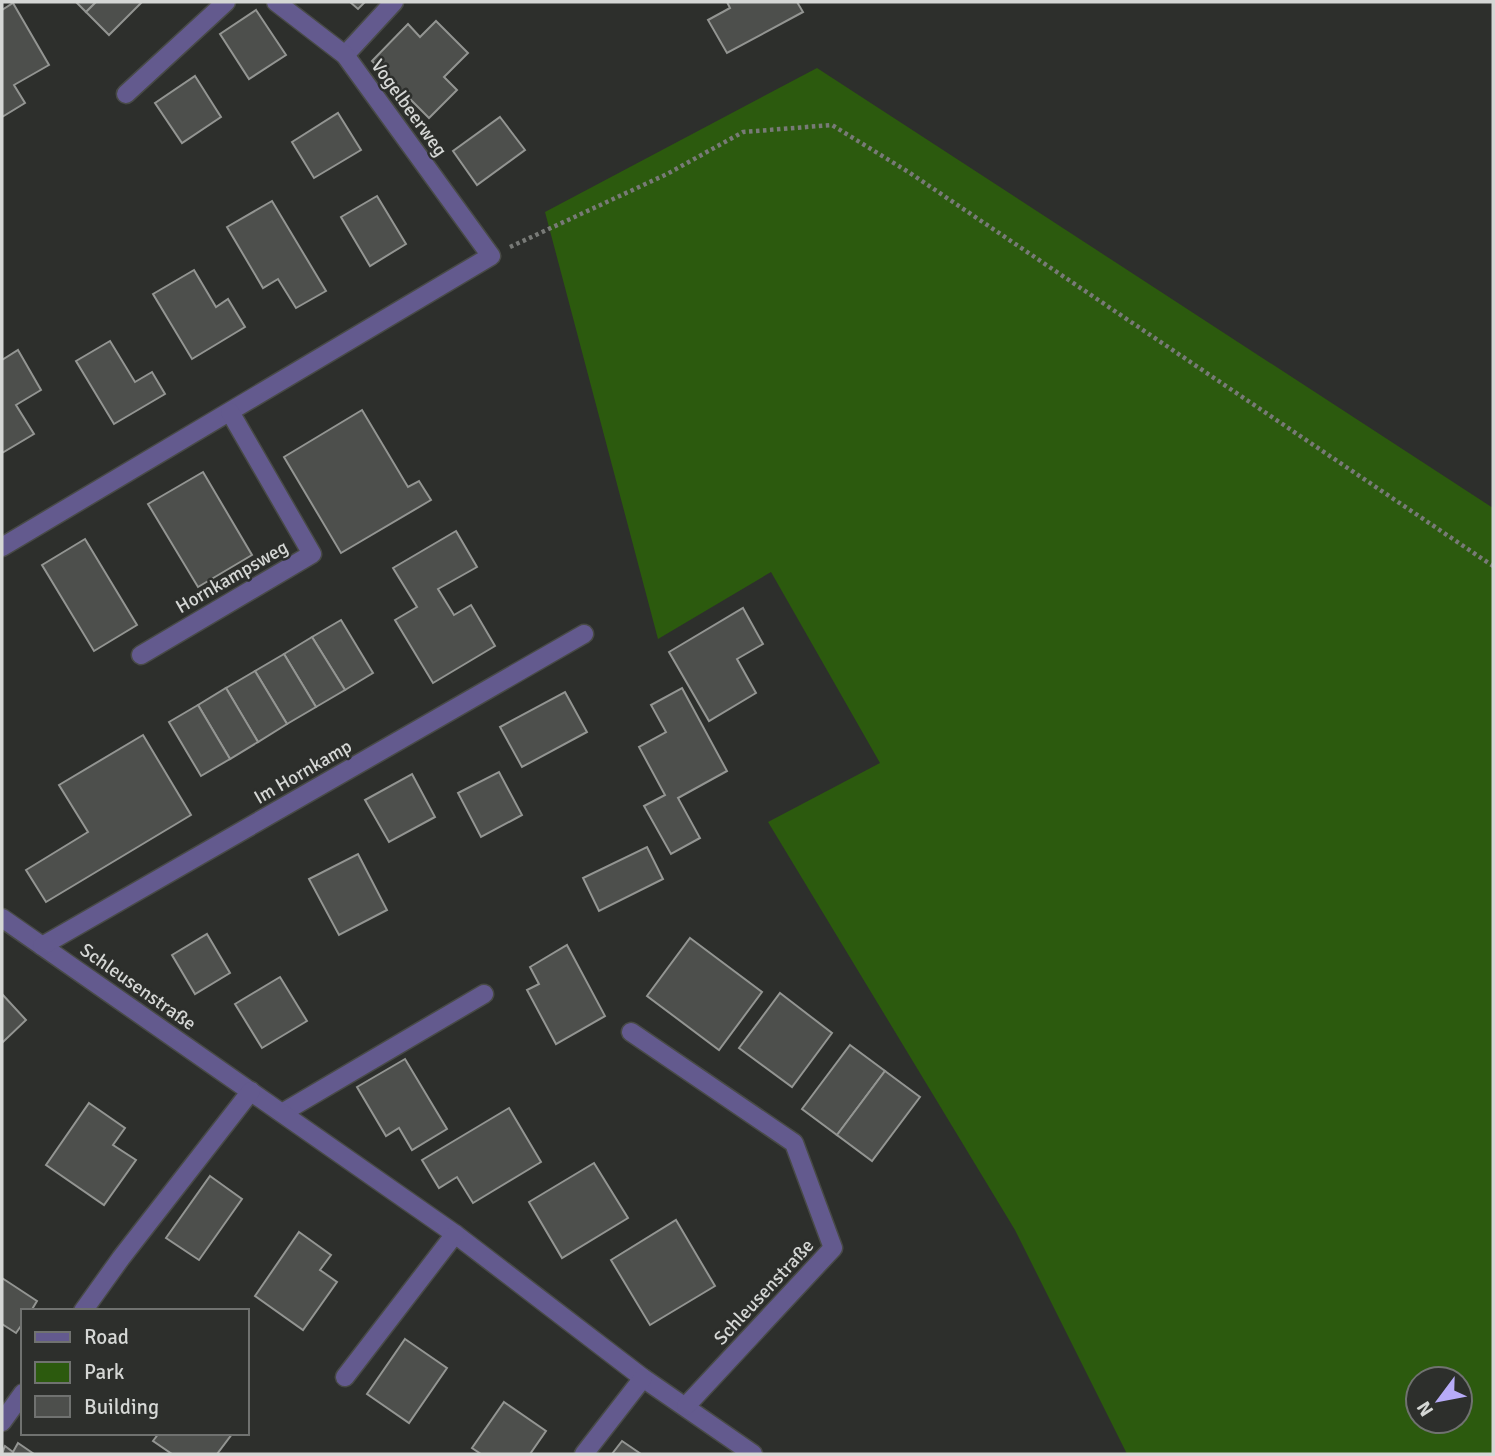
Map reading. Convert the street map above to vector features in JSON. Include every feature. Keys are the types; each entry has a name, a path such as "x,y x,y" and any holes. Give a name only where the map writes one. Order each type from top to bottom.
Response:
{"street":[{"path":"126,94 226,2"},
{"name":"Vogelbeerweg","path":"275,2 345,55 491,256"},
{"path":"345,55 394,2"},
{"path":"2,547 491,256"},
{"name":"Hornkampsweg","path":"141,655 312,554 230,412"},
{"name":"Im Hornkamp","path":"42,946 584,634"},
{"name":"Schleusenstraße","path":"3,920 455,1234 643,1378 754,1454"},
{"path":"282,1113 484,994"},
{"name":"Schleusenstraße","path":"631,1032 794,1143 833,1248 686,1406"},
{"path":"84,1309 251,1091"},
{"path":"345,1377 455,1234"},
{"path":"583,1454 643,1378"},
{"path":"2,1422 21,1397"}],"path":[{"path":"491,256 667,174 743,132 832,125 909,173 1493,566"}],"green space":[{"path":"817,68 1493,508 1493,1454 1127,1454 1015,1230 768,822 880,763 771,572 658,639 545,212"}],"building":[{"path":"76,2 96,2 86,12"},
{"path":"96,2 142,2 109,35 86,12"},
{"path":"350,2 365,2 358,9"},
{"path":"727,2 797,2 803,12 727,53 708,20 730,8"},
{"path":"13,3 49,65 14,85 25,103 2,117 2,10"},
{"path":"256,10 286,55 249,79 220,34"},
{"path":"436,21 468,53 444,77 457,90 429,118 372,61 408,24 420,37"},
{"path":"195,76 221,117 182,143 155,103"},
{"path":"338,113 361,150 314,178 292,142"},
{"path":"500,117 525,150 477,185 453,151"},
{"path":"377,196 406,244 370,266 341,217"},
{"path":"272,201 326,291 296,308 278,279 263,288 227,227"},
{"path":"194,270 216,307 228,299 245,327 192,359 153,294"},
{"path":"110,341 135,382 152,372 165,394 114,424 76,361"},
{"path":"18,350 41,390 16,405 34,434 2,453 2,360"},
{"path":"362,410 408,487 419,481 431,500 341,553 284,457"},
{"path":"203,472 252,555 198,587 148,504"},
{"path":"456,531 477,567 438,589 454,615 471,605 495,646 433,683 395,620 417,607 393,568"},
{"path":"85,539 137,625 94,651 42,565"},
{"path":"743,608 763,644 737,659 756,693 709,721 669,652"},
{"path":"341,620 373,673 345,690 312,637"},
{"path":"312,637 345,690 316,707 284,654"},
{"path":"284,654 316,707 287,724 255,671"},
{"path":"255,671 287,724 258,742 226,688"},
{"path":"226,688 258,742 230,759 198,705"},
{"path":"682,688 727,771 678,798 700,838 671,854 644,806 665,795 639,747 666,732 651,705"},
{"path":"565,692 587,732 522,767 500,727"},
{"path":"198,705 230,759 201,776 169,722"},
{"path":"143,735 191,815 46,902 26,870 88,832 59,785"},
{"path":"499,772 522,815 481,837 458,793"},
{"path":"412,774 435,817 389,842 365,800"},
{"path":"647,847 663,879 599,911 583,878"},
{"path":"358,854 387,910 339,935 309,879"},
{"path":"207,934 230,973 195,994 172,955"},
{"path":"690,938 762,992 719,1050 647,996"},
{"path":"567,945 605,1016 556,1044 527,990 539,984 530,967"},
{"path":"280,977 307,1021 262,1048 235,1004"},
{"path":"780,993 832,1033 792,1087 739,1048"},
{"path":"2,994 26,1020 2,1043"},
{"path":"850,1045 885,1071 837,1135 802,1109"},
{"path":"405,1059 447,1129 412,1150 399,1128 386,1136 357,1087"},
{"path":"885,1071 920,1097 872,1161 837,1135"},
{"path":"89,1103 125,1128 113,1145 136,1160 104,1205 46,1165"},
{"path":"509,1108 541,1162 473,1203 457,1177 439,1188 422,1160"},
{"path":"594,1163 628,1218 562,1258 529,1202"},
{"path":"210,1176 242,1199 199,1260 166,1238"},
{"path":"676,1220 715,1286 650,1325 611,1260"},
{"path":"299,1232 331,1255 320,1270 337,1282 303,1330 255,1296"},
{"path":"2,1278 37,1301 32,1309 21,1309 21,1326 16,1333 2,1324"},
{"path":"405,1339 447,1368 409,1423 367,1394"},
{"path":"504,1402 546,1431 530,1454 481,1454 472,1448"},
{"path":"158,1435 231,1435 217,1454 172,1454 153,1441"},
{"path":"622,1441 641,1454 612,1454"},
{"path":"18,1443 34,1454 2,1454 5,1446 13,1452"}]}
